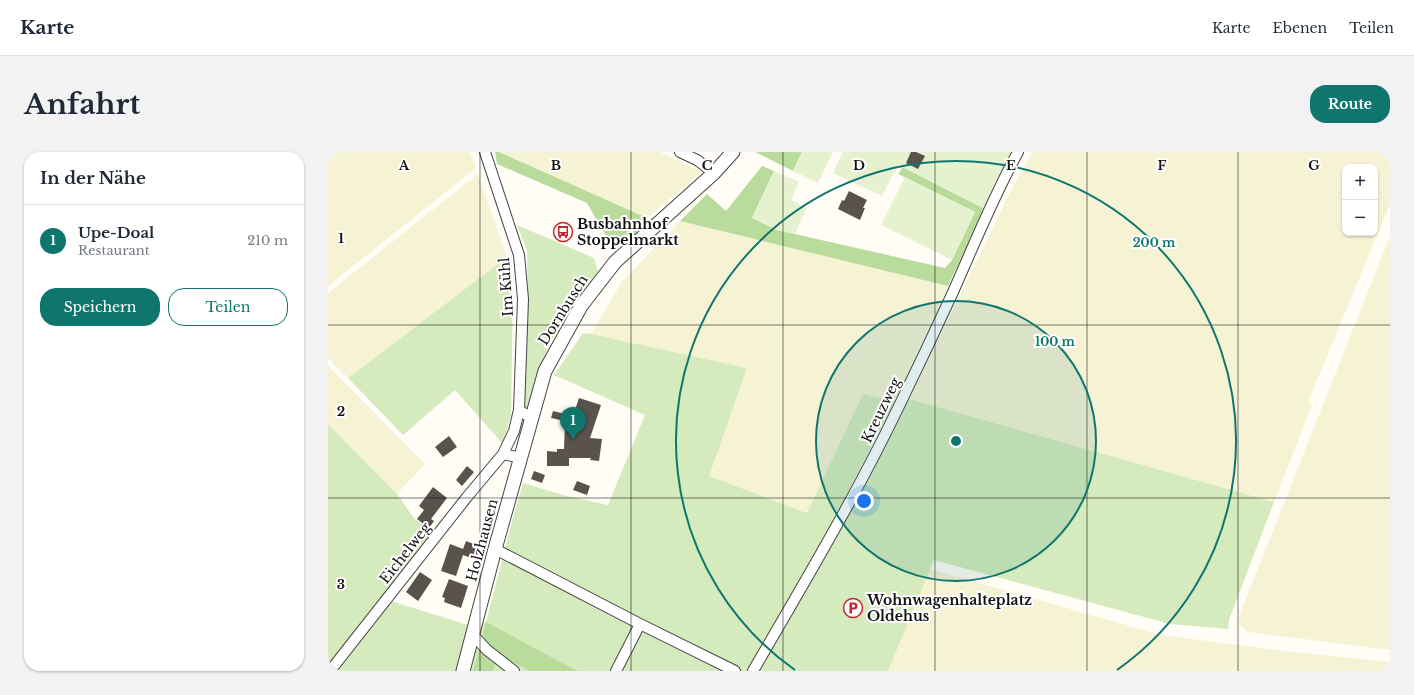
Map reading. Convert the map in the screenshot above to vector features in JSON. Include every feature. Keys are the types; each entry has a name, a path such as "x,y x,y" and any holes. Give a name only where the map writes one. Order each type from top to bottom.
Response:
{"street":[{"name":"Im Kühl","path":"485,152 519,255 523,299 519,410"},
{"path":"680,152 697,160 714,173"},
{"name":"Dornbusch","path":"531,418 545,371 581,306 595,287 615,262 714,173 733,152"},
{"name":"Kreuzweg","path":"753,671 831,536 868,468 900,405 949,300 1002,180 1018,152"},
{"path":"519,410 531,418"},
{"name":"Eichelweg","path":"330,671 467,497 503,454 514,432 519,410"},
{"name":"Holzhausen","path":"463,671 531,418"},
{"path":"503,454 521,458"},
{"path":"495,549 735,671"},
{"path":"616,671 640,624"},
{"path":"473,635 487,650 512,670"}],"shaded area":[{"path":"328,152 470,152 476,168 328,286"},
{"path":"499,152 660,152 702,172 647,218"},
{"path":"1032,152 1390,152 1390,204 1378,233 1378,164 1342,164 1342,236 1377,236 1308,402 1312,405 1274,502 909,399 1017,179"},
{"path":"478,174 507,257 348,378 328,358 328,293"},
{"path":"680,221 948,286 895,401 863,394 807,513 708,476 747,368 591,334 621,283"},
{"path":"1390,236 1390,650 1248,632 1241,627 1239,619 1242,609"},
{"path":"328,366 425,464 397,494 328,424"},
{"path":"930,569 1161,635 1294,652 1390,662 1390,671 888,671"}],"green space":[{"path":"495,152 499,152 647,218 632,240 618,243 607,238 587,203 497,164"},
{"path":"755,152 802,152 793,171"},
{"path":"802,152 833,152 818,183 793,171"},
{"path":"843,152 1012,152 996,181 985,209 898,165 882,196 833,173"},
{"path":"762,166 774,171 752,218 777,230 945,268 952,260 975,212 898,174 903,167 985,209 948,286 680,221 707,194 726,211"},
{"path":"774,171 799,182 791,200 807,208 795,234 777,230 752,218"},
{"path":"905,177 975,212 952,260 881,225"},
{"path":"517,225 594,258 598,272 558,327 535,380 527,408 522,407 528,295 527,251"},
{"path":"507,257 513,285 511,415 503,444 455,390 403,435 348,378"},
{"path":"583,333 747,368 709,476 807,513 863,394 895,401 828,531 836,533 909,399 1274,502 1229,620 1228,629 1170,624 934,560 888,671 337,671 391,601 468,625 486,622 523,483 567,496 608,505 645,415 554,375"},
{"path":"328,424 397,494 414,518 434,534 328,667"},
{"path":"486,622 577,671 530,671 498,654 493,671 473,671"}],"building":[{"path":"911,152 916,152 925,156 918,169 906,163"},
{"path":"849,191 867,200 860,220 838,209 842,200 844,201"},
{"path":"579,398 601,405 590,438 602,439 599,461 590,460 591,458 569,458 569,466 547,466 547,451 557,452 557,449 564,449 565,421 551,418 553,411 573,416"},
{"path":"449,436 457,447 443,457 435,447"},
{"path":"467,466 474,472 462,486 456,480"},
{"path":"534,471 545,475 542,483 531,479"},
{"path":"577,481 590,486 587,495 573,490"},
{"path":"433,487 447,498 431,519 434,521 429,528 417,519 424,510 419,506"},
{"path":"466,541 479,546 474,559 463,555 456,576 441,571 450,544 463,549"},
{"path":"420,572 432,580 418,601 406,592"},
{"path":"449,579 468,586 461,608 444,602 445,598 442,597"}],"place":[{"name":"Busbahnhof Stoppelmarkt","path":"563,232"},
{"name":"Upe-Doal","path":"573,440"},
{"name":"Wohnwagenhalteplatz Oldehus","path":"853,608"}]}
